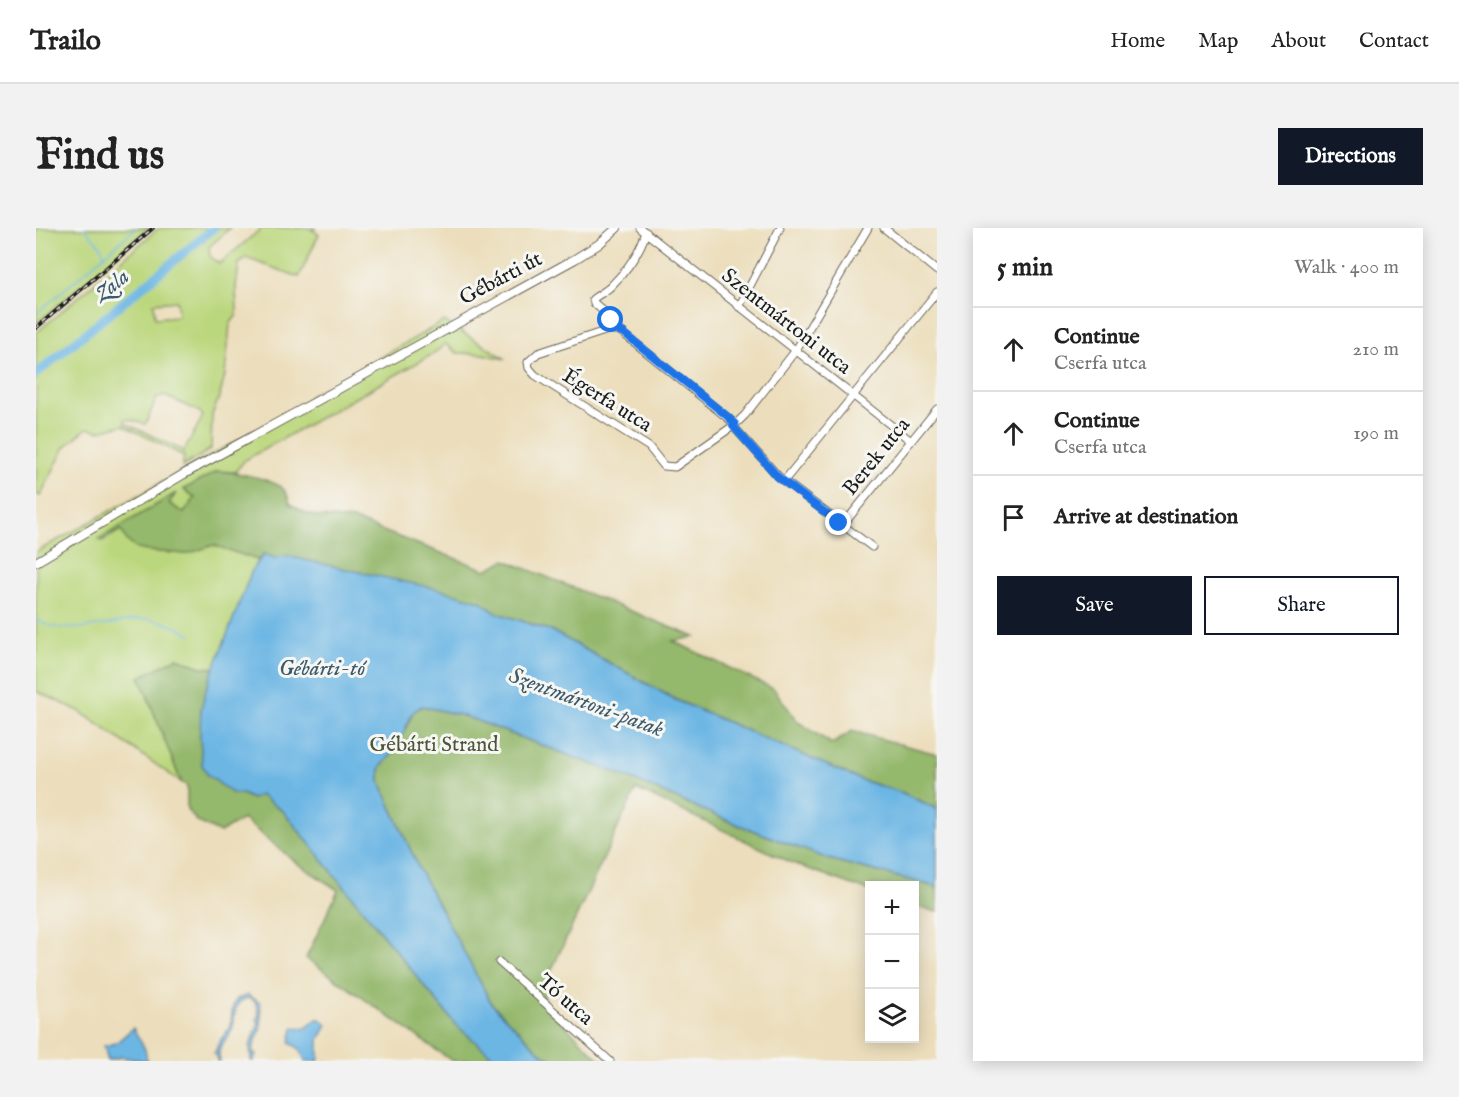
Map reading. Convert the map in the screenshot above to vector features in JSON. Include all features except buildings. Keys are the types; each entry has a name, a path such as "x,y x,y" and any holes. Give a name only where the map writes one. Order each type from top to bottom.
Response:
{"main road":[{"name":"Gébárti út","path":"36,562 181,476 588,252 617,228"}],"street":[{"path":"739,307 780,228"},
{"path":"734,425 745,415 796,350 868,228"},
{"path":"884,228 937,271"},
{"path":"642,229 638,251 610,287 593,299 594,303 609,316 615,329 624,333 734,425 784,481 872,547"},
{"name":"Szentmártoni utca","path":"642,229 911,441"},
{"path":"784,481 937,292"},
{"name":"Égerfa utca","path":"615,329 538,353 531,358 528,364 530,371 649,447 662,464 668,467 678,466 734,425"},
{"name":"Berek utca","path":"843,525 937,409"},
{"name":"Tó utca","path":"499,962 610,1061"}],"green space":[{"path":"36,228 149,228 36,324"},
{"path":"159,228 230,228 209,247 210,256 219,264 262,228 317,228 312,230 319,234 299,277 246,258 239,264 236,287 237,315 230,324 225,375 212,415 211,449 182,467 184,456 123,425 99,431 87,428 65,447 40,496 36,494 36,333","holes":["177,301 178,316 155,318 154,303","163,395 200,412 203,416 184,451 125,423 127,419 145,424 156,399"]},
{"path":"444,321 506,359 483,354 457,353 446,344 431,355 245,460 235,472 218,471 184,490 196,497 184,513 169,503 175,495 121,529 147,551 187,554 213,545 258,560 215,668 201,667 177,658 140,677 181,782 79,711 36,691 36,552 300,406 314,393 337,383"},
{"path":"218,471 252,476 277,484 285,491 290,504 306,513 319,517 354,520 486,570 505,560 695,637 673,641 774,689 798,722 832,744 852,731 937,754 937,809 903,793 861,780 676,700 552,631 495,612 480,601 287,556 274,558 264,554 258,560 213,545 187,554 147,551 137,549 127,541 121,530 102,541 99,539 176,493 169,503 184,513 195,498 184,489"},
{"path":"177,658 201,667 215,668 201,709 232,793 242,794 252,799 260,795 283,811 456,1025 498,1061 452,1061 306,958 338,890 298,864 243,819 220,833 198,822 187,810 187,786 181,782 140,677"},
{"name":"Gébárti Strand","path":"422,706 464,716 627,777 726,820 828,859 914,881 865,881 865,890 792,863 636,789 545,984 544,1005 602,1061 554,1061 539,1051 492,1004 419,869 380,782 380,768 396,749 413,712"},
{"path":"919,882 937,887 937,912 919,907"}],"water":[{"name":"Gébárti-tó","path":"264,554 274,558 287,556 442,590 480,601 495,612 552,631 676,700 861,780 903,793 937,809 937,887 828,859 726,820 627,777 464,716 422,706 413,712 396,749 380,768 380,782 419,869 492,1004 539,1051 554,1061 498,1061 456,1025 283,811 260,795 252,799 242,794 232,793 208,775 202,765 201,709 207,686 253,568"},
{"path":"248,995 260,1003 262,1020 254,1047 253,1055 256,1054 254,1061 251,1061 250,1046 259,1023 257,1019 259,1019 256,1004 249,998 239,1002 235,1010 232,1030 219,1050 220,1061 217,1061 214,1053 229,1029 235,1002"},
{"path":"317,1019 327,1025 319,1040 319,1059 318,1061 305,1061 300,1049 290,1043 293,1028 306,1028"},
{"path":"133,1028 145,1049 147,1061 121,1057 108,1060 104,1046 116,1043"}],"waterway":[{"path":"84,228 100,245 105,256"},
{"path":"36,314 136,228"},
{"name":"Zala","path":"36,374 214,228"},
{"name":"Szentmártoni-patak","path":"36,619 60,628 88,627 149,619 191,634"}],"railway":[{"path":"36,328 153,228"}],"route":[{"path":"611,320 615,329 624,333 727,416 735,424 733,426 778,477 839,523"}]}
